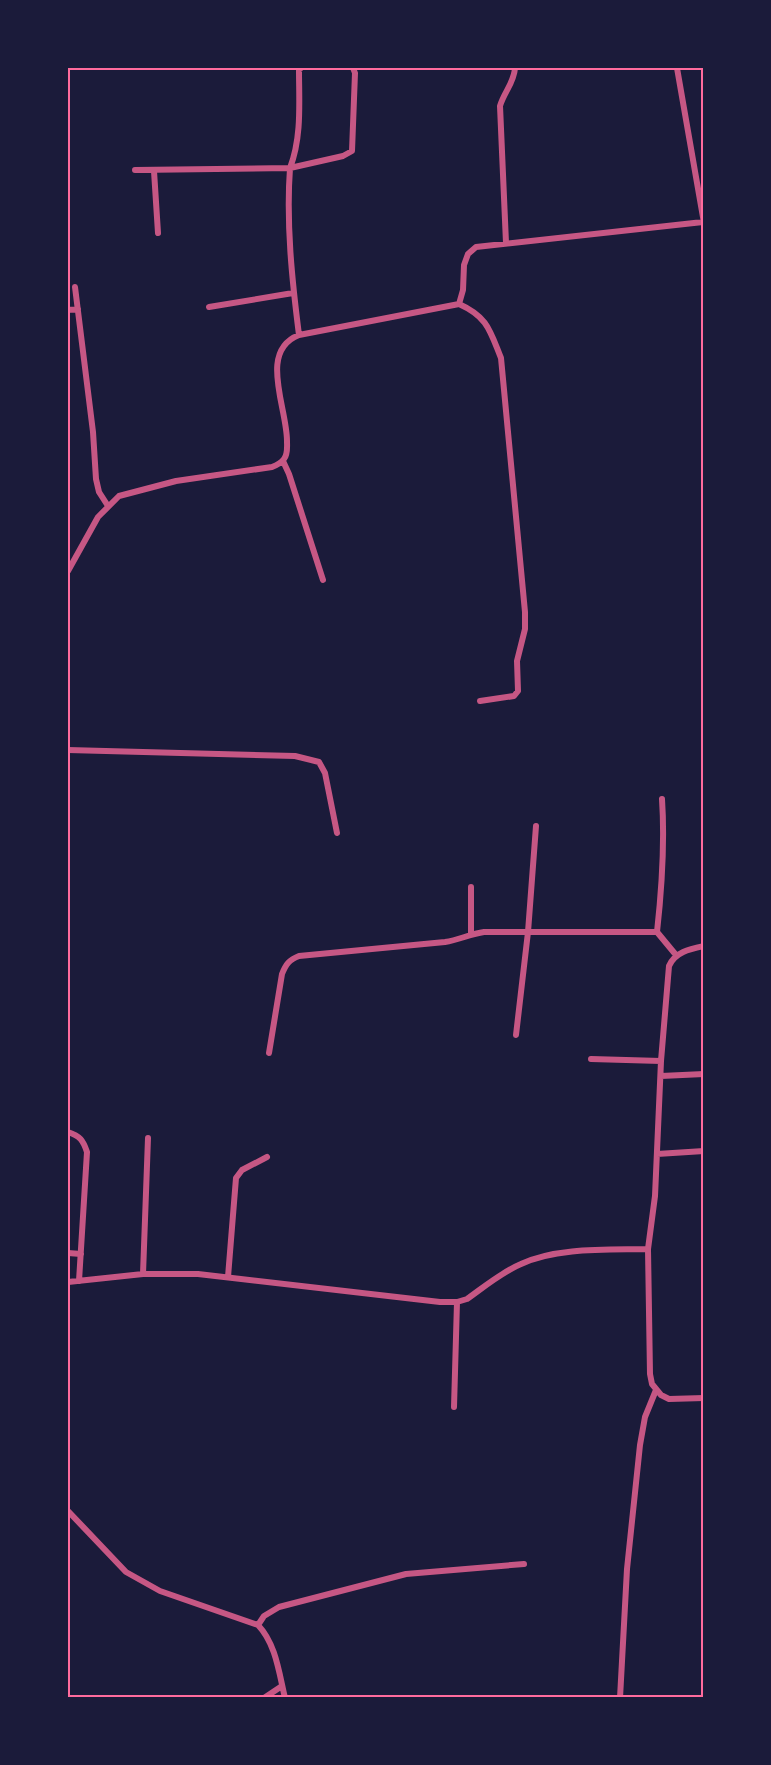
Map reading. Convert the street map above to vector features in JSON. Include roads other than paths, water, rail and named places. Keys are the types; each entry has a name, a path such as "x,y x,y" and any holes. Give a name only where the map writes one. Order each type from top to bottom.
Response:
{"street":[{"path":"299,335 293,293 288,214 290,168 296,154 298,138 299,69 301,68"},
{"path":"135,170 290,168 343,156 352,151 355,73 353,68"},
{"path":"506,243 500,106 512,82 515,68"},
{"path":"459,304 463,290 464,265 468,254 476,247 703,223 702,194 685,118 678,68"},
{"path":"154,171 158,233"},
{"path":"75,287 93,432 96,479 99,492 108,506"},
{"path":"209,307 293,293"},
{"path":"68,571 98,517 119,496 176,481 272,467 282,462 286,454 287,437 277,359 281,347 288,339 459,304 480,316 489,327 501,358 525,612 525,629 518,660 518,691 514,696 480,701"},
{"path":"68,310 78,309"},
{"path":"282,462 289,474 323,580"},
{"path":"68,750 294,756 319,762 325,773 338,833"},
{"path":"662,799 665,831 657,932 676,955"},
{"path":"516,1035 528,932 536,826"},
{"path":"471,887 471,934"},
{"path":"269,1053 282,974 285,965 299,956 445,942 484,932 657,932"},
{"path":"704,946 676,955 669,966 661,1061 655,1196 648,1249 649,1360 652,1384 661,1395 669,1399 704,1398"},
{"path":"591,1059 661,1061"},
{"path":"661,1076 704,1074"},
{"path":"68,1132 84,1141 87,1152 79,1281"},
{"path":"143,1274 148,1138"},
{"path":"657,1154 704,1151"},
{"path":"228,1277 236,1178 242,1170 267,1157"},
{"path":"68,1281 143,1274 198,1274 440,1302 457,1302 467,1299 530,1260 589,1250 648,1249"},
{"path":"68,1254 81,1254"},
{"path":"454,1407 457,1302"},
{"path":"620,1698 627,1569 640,1445 645,1416 656,1390"},
{"path":"68,1511 126,1572 160,1591 258,1625 266,1634 273,1649 285,1698"},
{"path":"258,1625 264,1616 279,1607 406,1574 524,1564"},
{"path":"264,1698 282,1686"}]}
